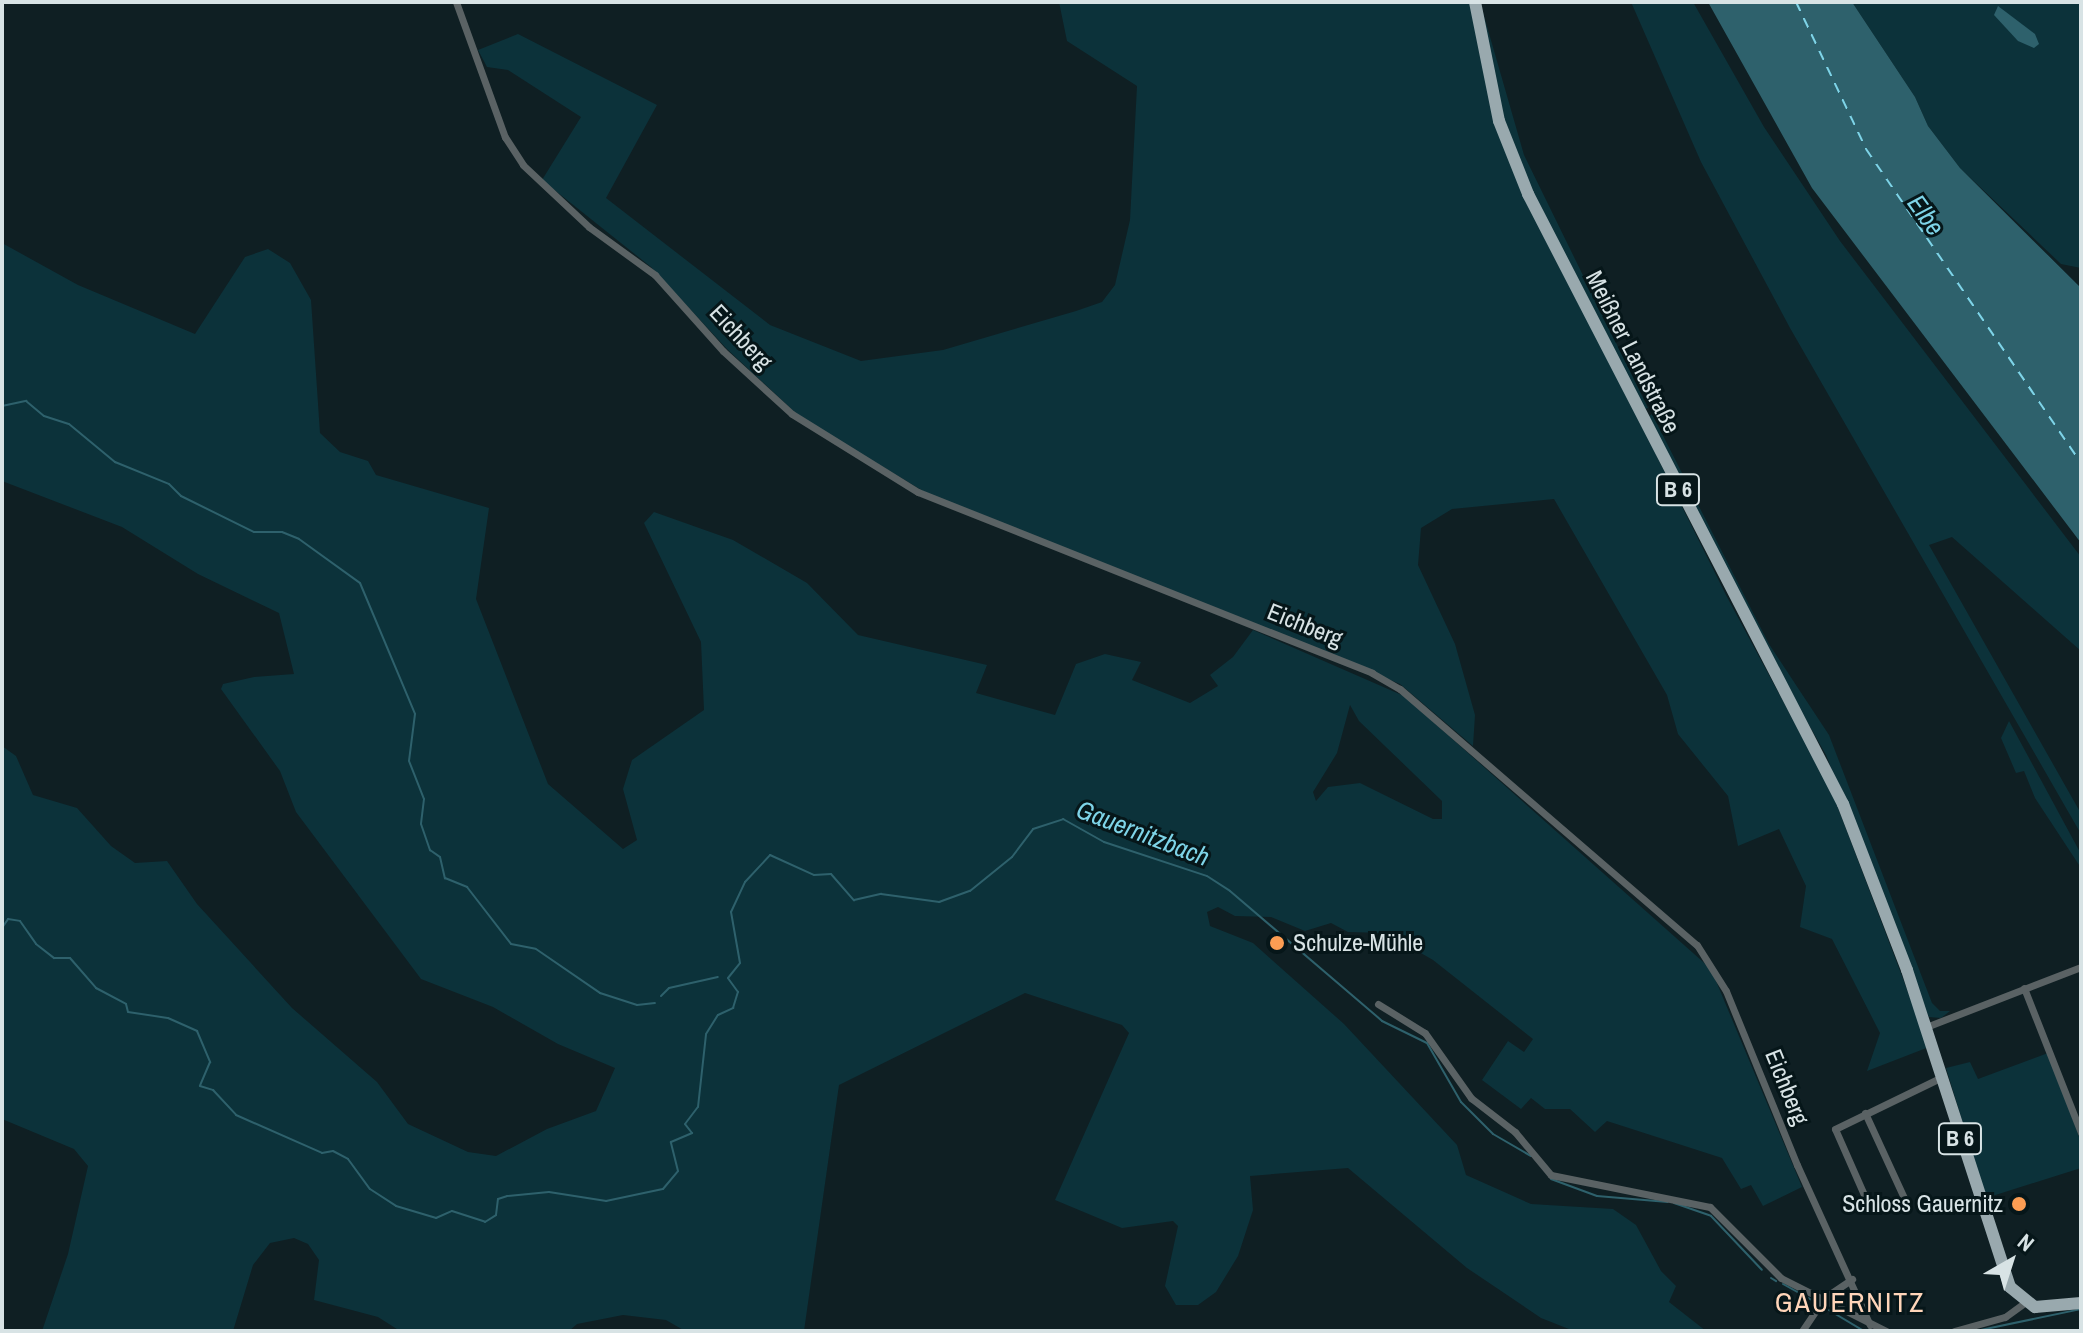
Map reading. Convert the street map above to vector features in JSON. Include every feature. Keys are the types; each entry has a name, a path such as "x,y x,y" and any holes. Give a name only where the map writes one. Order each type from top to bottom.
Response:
{"main road":[{"name":"Meißner Landstraße","path":"1475,2 1495,104 1512,160 1706,548 1829,770 1926,1027"},
{"name":"B 6","path":"1926,1027 2006,1278 2024,1303"},
{"path":"2024,1303 2050,1307 2081,1303"}],"street":[{"name":"Eichberg","path":"456,2 505,137 523,165 567,208 655,275 764,390 871,467 942,502 1372,673 1423,707 1707,954 1797,1165 1852,1279 1870,1325"},
{"path":"1926,1027 2081,967"},
{"path":"2024,988 2081,1133"},
{"path":"1378,1004 1425,1033 1471,1098 1515,1132 1551,1175 1710,1207 1770,1270 1821,1302 1886,1331"},
{"path":"1869,1206 1835,1129 1942,1077"},
{"path":"1865,1113 1905,1200"},
{"path":"1802,1331 1821,1302 1852,1279"},
{"path":"1954,1331 2005,1317 2024,1303"}],"shaded area":[{"path":"1059,2 1470,2 1504,149 1727,597 1832,792 1929,1047 1867,1071 1880,1033 1832,939 1800,927 1806,886 1779,829 1738,846 1728,796 1678,734 1667,695 1554,499 1452,509 1421,528 1418,565 1455,644 1475,715 1473,746 1400,684 928,494 800,417 727,349 651,267 542,180 581,117 508,70 487,67 478,50 518,34 657,105 606,198 770,325 861,361 943,350 1076,311 1102,302 1115,285 1130,220 1137,86 1067,41"},
{"path":"1480,2 1524,155 1648,408 1644,409 1537,203 1504,120"},
{"path":"1631,2 1693,2 1764,127 1840,241 2081,557 2081,651 1952,537 1929,545 2079,810 2081,834 1790,328 1701,162"},
{"path":"1852,2 2081,2 2081,268 2061,264 1960,168 1928,126 1915,97"},
{"path":"2,243 78,285 195,334 245,257 268,249 290,263 311,300 320,433 340,452 368,461 376,475 489,508 476,599 548,784 623,849 637,840 623,789 632,760 704,710 701,642 644,523 654,512 733,540 807,583 858,635 987,665 976,693 1055,715 1076,664 1105,654 1141,662 1132,680 1190,703 1218,686 1210,675 1233,657 1253,630 1404,696 1711,969 1802,1187 1763,1206 1751,1185 1741,1189 1722,1158 1607,1121 1595,1132 1570,1109 1545,1109 1531,1098 1521,1109 1482,1080 1508,1041 1524,1052 1533,1039 1433,960 1386,933 1348,932 1331,923 1305,931 1271,917 1235,916 1218,907 1207,912 1210,926 1253,943 1344,1024 1457,1145 1466,1175 1531,1204 1613,1209 1636,1225 1661,1271 1676,1286 1669,1302 1706,1331 1574,1331 1541,1318 1467,1268 1348,1168 1250,1176 1253,1210 1238,1256 1216,1292 1198,1305 1176,1305 1165,1286 1178,1226 1173,1221 1122,1228 1055,1200 1129,1033 1122,1025 1025,993 839,1085 804,1331 685,1331 666,1320 623,1315 577,1324 569,1331 400,1331 378,1317 314,1300 319,1260 308,1244 294,1238 270,1243 253,1265 233,1331 42,1331 68,1254 88,1166 74,1149 2,1119 2,746 16,756 33,795 77,808 111,846 135,863 167,861 197,904 292,1008 377,1082 408,1124 468,1152 496,1156 547,1129 596,1111 615,1068 558,1044 493,1007 421,979 296,812 280,771 221,689 223,684 254,677 294,674 279,613 198,574 122,527 2,481","holes":["1350,705 1359,721 1442,801 1442,819 1433,819 1360,783 1328,787 1316,801 1313,792 1337,753"]},
{"path":"1652,414 1769,644 1829,735 1932,1003 1940,1011 1950,1011 1941,1018 1929,1017 1925,1009 1826,755 1762,642 1648,417"},
{"path":"2009,721 2081,854 2081,868 2035,798 2024,771 2016,773 2001,738"},
{"path":"2048,1053 2081,1142 2081,1168 1986,1198 1946,1068 1970,1062 1978,1079"}],"water":[{"name":"Elbe","path":"1708,2 1852,2 1915,97 1928,126 1960,168 2081,288 2081,543 1812,188"},
{"path":"1998,6 2035,34 2039,44 2034,48 2018,41 1994,15"}],"waterway":[{"path":"2,406 26,401 44,416 69,424 115,462 169,484 181,496 254,532 282,532 299,539 360,583 415,714 409,761 424,799 421,824 430,850 440,857 445,878 467,887 511,944 536,949 600,993 637,1005 655,1003"},
{"name":"Gauernitzbach","path":"2,928 8,919 20,921 36,944 54,958 70,958 96,988 126,1004 128,1012 168,1018 197,1031 210,1062 200,1086 213,1090 236,1115 322,1153 333,1151 348,1159 370,1189 396,1206 436,1218 452,1211 485,1222 496,1215 498,1199 507,1196 549,1192 606,1201 663,1189 678,1171 671,1142 692,1133 685,1124 698,1107 706,1034 718,1015 733,1008 738,992 728,978 740,963 731,912 745,882 770,855 814,875 831,874 854,900 881,894 939,902 970,891 1012,857 1033,829 1063,819 1104,842 1207,876 1230,891 1382,1021 1427,1043 1461,1102 1493,1134 1531,1156"},
{"path":"661,996 669,988 718,977"},
{"name":"Gauernitzbach","path":"1551,1179 1597,1196 1668,1202"},
{"name":"Gauernitzbach","path":"1674,1203 1711,1216 1762,1270"},
{"name":"Gauernitzbach","path":"1771,1278 1776,1281"},
{"name":"Gauernitzbach","path":"1783,1284 1817,1303"},
{"name":"Gauernitzbach","path":"1822,1306 1864,1331"},
{"name":"Gauernitzbach","path":"1976,1331 2081,1309"}],"ferry route":[{"path":"1796,2 1866,149 2081,463"}],"place":[{"name":"Schulze-Mühle","path":"1277,943"},
{"name":"Schloss Gauernitz","path":"2019,1204"}],"district":[{"name":"GAUERNITZ","path":"1850,1302"}]}
